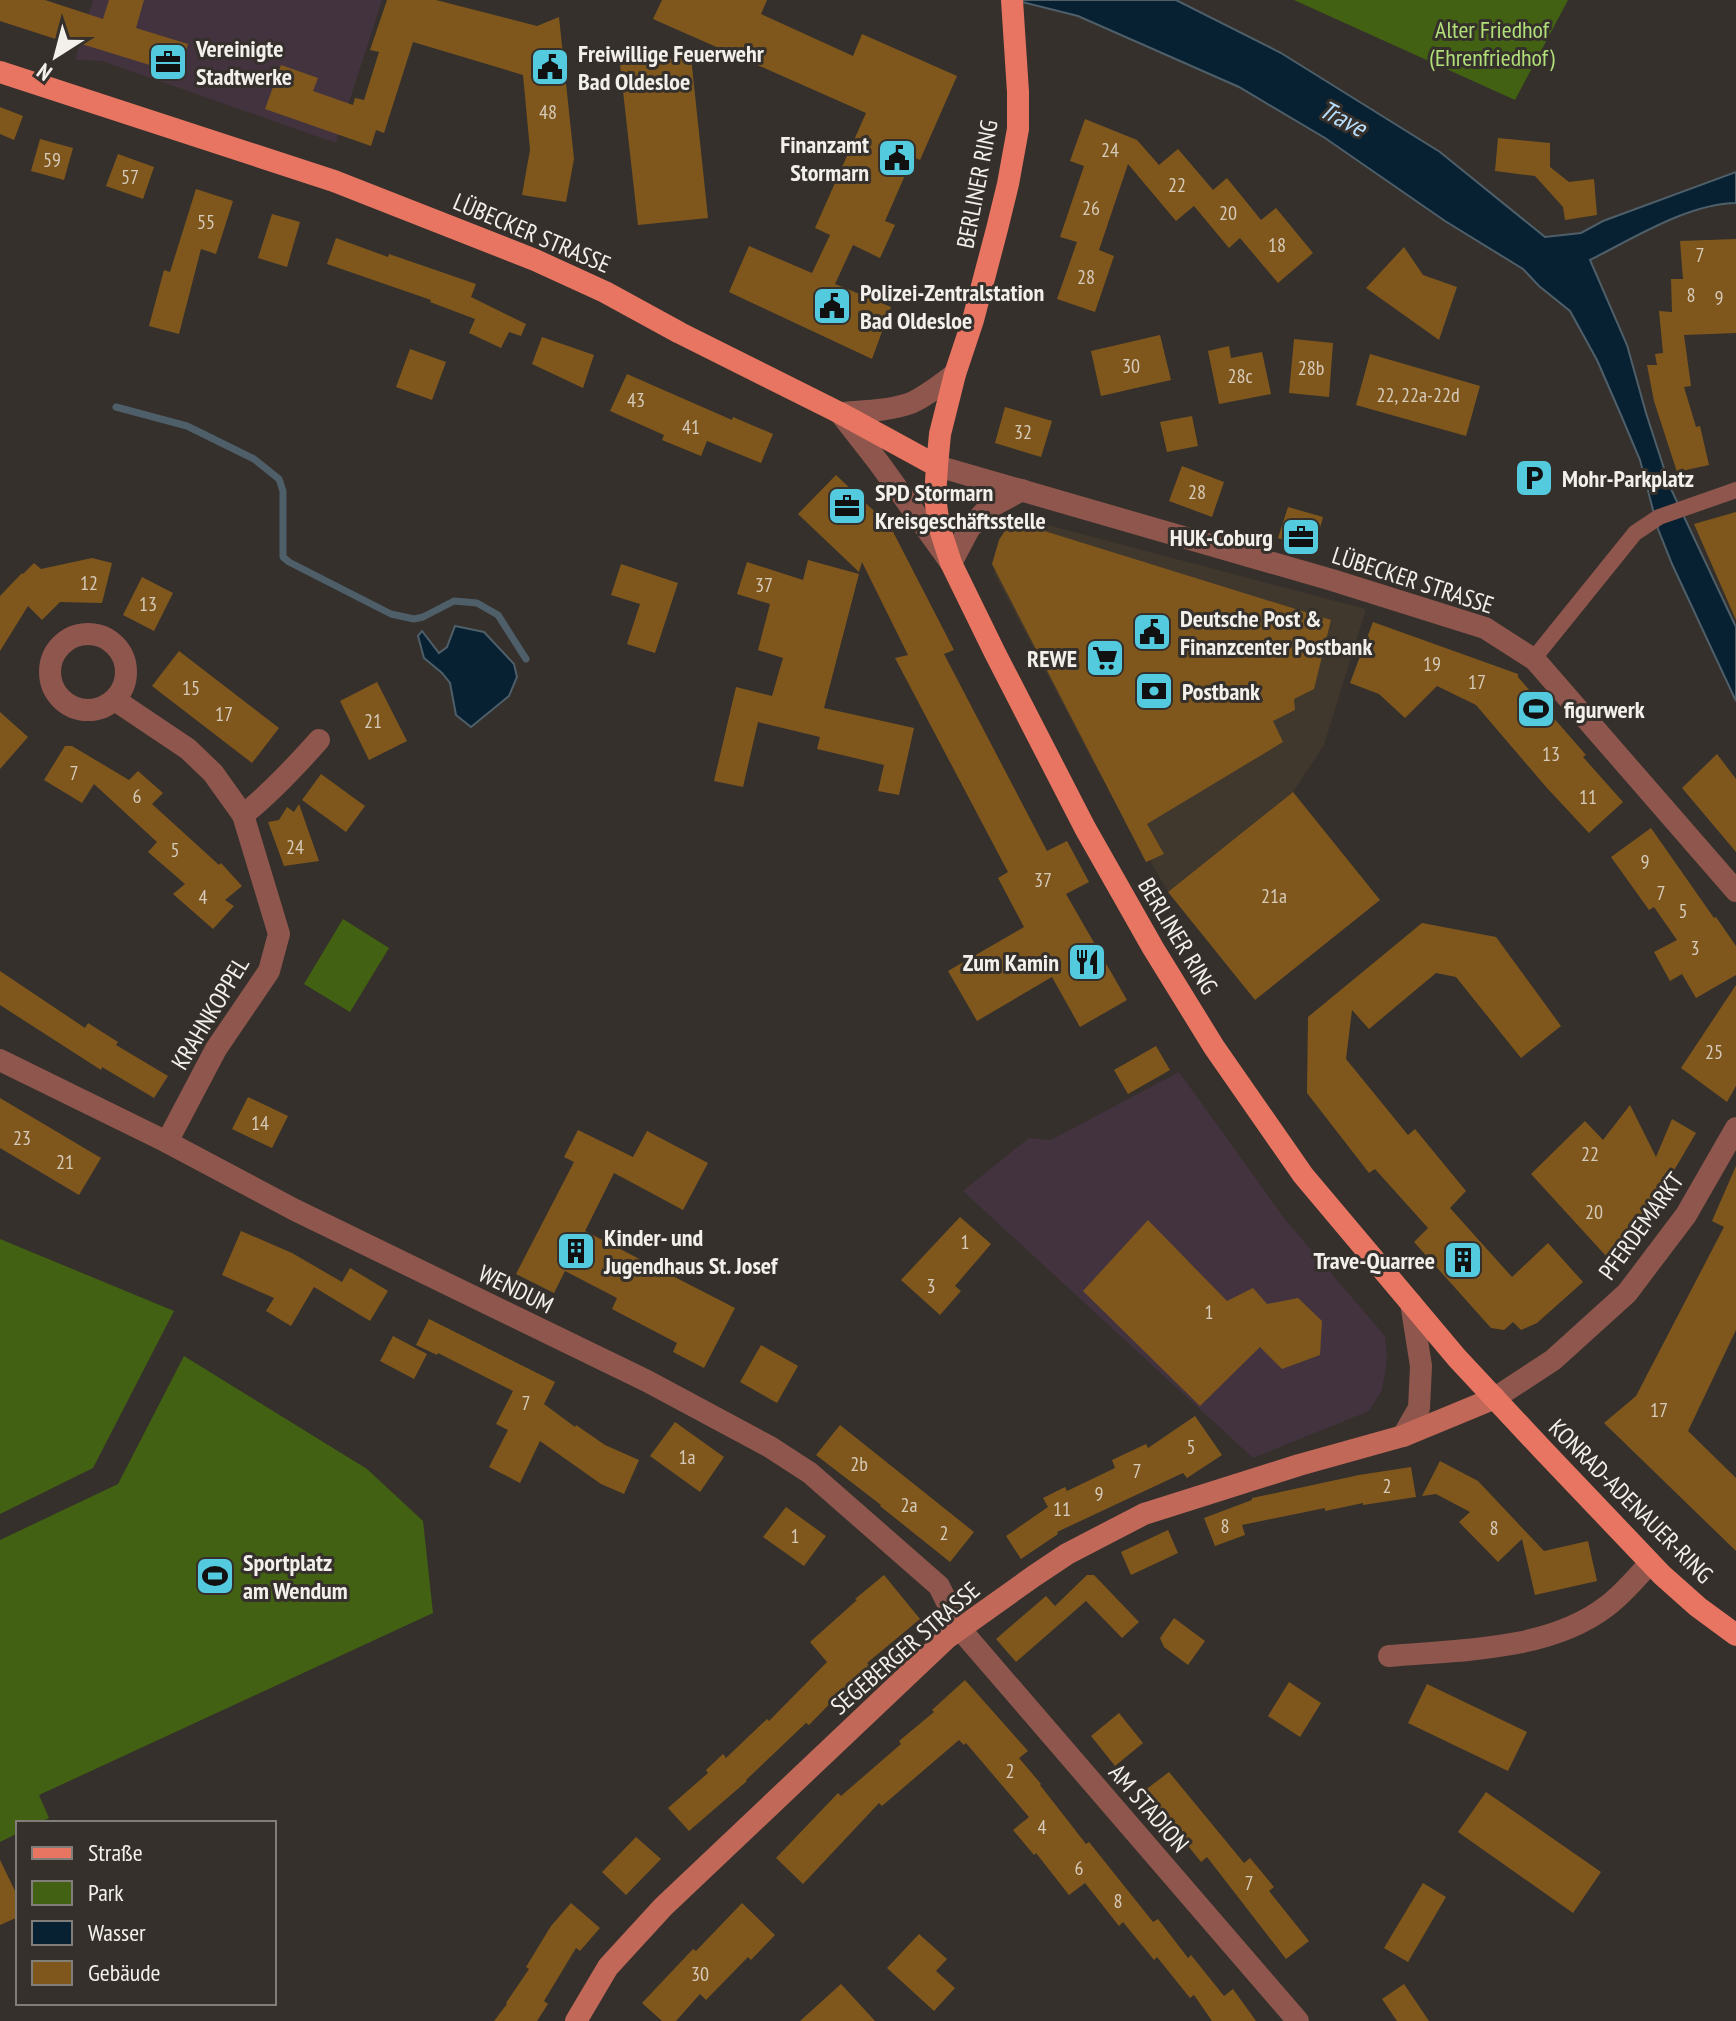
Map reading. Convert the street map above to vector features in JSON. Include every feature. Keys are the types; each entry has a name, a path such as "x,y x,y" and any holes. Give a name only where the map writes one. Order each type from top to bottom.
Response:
{"main road":[{"name":"BERLINER RING","path":"1012,0 1018,129 997,229 940,434 935,497 939,526 951,563 1085,828 1214,1047 1303,1175 1457,1358 1495,1398"},
{"name":"LÜBECKER STRASSE","path":"0,72 334,181 535,260 605,292 937,466"},
{"name":"SEGEBERGER STRASSE","path":"576,2021 608,1967 663,1907 928,1656 960,1629 1067,1554 1144,1514 1403,1436 1495,1398"},
{"name":"KONRAD-ADENAUER-RING","path":"1495,1398 1650,1563 1698,1607 1736,1635"}],"street":[{"path":"840,413 910,403 955,374"},
{"name":"BERLINER RING","path":"840,413 951,563"},
{"name":"LÜBECKER STRASSE","path":"937,466 1332,580 1485,628 1535,660 1736,891"},
{"path":"951,563 969,529 987,509 1022,490"},
{"path":"1535,660 1635,533 1659,517 1736,490"},
{"name":"KRAHNKOPPEL","path":"115,700 188,749 213,773 243,815 279,934 269,971 216,1049 167,1142"},
{"path":"243,815 290,773 319,740"},
{"name":"WENDUM","path":"0,1060 167,1142 295,1210 647,1381 770,1447 810,1473 939,1586 960,1629"},
{"name":"PFERDEMARKT","path":"1495,1398 1553,1360 1627,1293 1686,1215 1736,1128"},
{"path":"1403,1436 1419,1408 1421,1366 1411,1303"},
{"path":"1389,1656 1499,1646 1563,1631 1607,1606 1650,1563"},
{"name":"AM STADION","path":"960,1629 1298,2021"}],"shaded area":[{"path":"93,0 382,0 336,143 102,61 75,60"},
{"path":"1025,519 1366,609 1324,745 1293,792 1168,892 1093,762 994,573"},
{"path":"1179,1072 1284,1218 1385,1336 1387,1359 1382,1390 1369,1411 1253,1458 963,1191 1029,1138 1051,1140"}],"green space":[{"name":"Alter Friedhof (Ehrenfriedhof)","path":"1294,0 1568,0 1515,100"},
{"path":"343,919 389,948 350,1012 304,984"},
{"path":"0,1239 174,1311 93,1468 0,1514"},
{"name":"Sportplatz am Wendum","path":"184,1356 367,1469 423,1521 433,1613 39,1795 49,1818 43,1821 16,1821 16,1834 0,1842 0,1540 118,1484"}],"water":[{"name":"Trave","path":"1014,0 1176,0 1281,53 1440,152 1545,237 1581,233 1603,221 1736,172 1736,203 1699,209 1680,216 1590,260 1627,345 1670,487 1736,627 1736,701 1672,564 1658,529 1640,460 1621,415 1597,360 1570,311 1523,269 1445,221 1325,138 1239,87 1078,16"},
{"path":"455,626 484,632 514,664 517,677 509,696 471,727 456,715 450,683 424,658 418,636 422,631 439,653 447,647"}],"building":[{"path":"0,0 45,0 103,19 109,0 144,0 136,28 188,44 179,74 0,21"},
{"path":"387,0 436,0 537,26 559,17 574,159 566,202 522,195 530,150 523,75 413,42 384,133 376,130 371,146 265,109 281,65 318,78 313,91 353,105 355,98 364,100 379,52 370,50"},
{"path":"662,0 767,0 761,14 853,56 862,34 957,76 920,160 913,157 885,221 895,225 880,258 853,245 835,284 891,307 872,359 729,292 749,246 812,273 830,235 815,228 866,113 653,19"},
{"path":"691,57 708,218 638,225 620,64"},
{"path":"0,107 23,116 14,140 0,134"},
{"path":"1085,119 1137,140 1159,165 1178,149 1213,190 1227,178 1261,220 1276,208 1313,253 1278,283 1240,238 1229,248 1194,206 1176,221 1128,164 1099,250 1114,256 1095,312 1057,299 1077,242 1060,237 1084,166 1070,161"},
{"path":"1498,138 1550,143 1550,167 1569,182 1594,179 1597,215 1565,220 1563,207 1535,176 1495,171"},
{"path":"40,139 73,148 64,180 31,171"},
{"path":"118,154 154,167 143,199 106,186"},
{"path":"196,189 233,201 216,254 201,249 179,334 149,326 164,270 170,272"},
{"path":"272,214 300,222 287,267 258,258"},
{"path":"336,238 476,284 471,297 526,324 521,336 509,332 501,348 469,333 475,319 431,300 327,264"},
{"path":"1736,239 1736,333 1684,335 1691,386 1684,387 1696,427 1700,426 1709,465 1677,472 1654,401 1647,365 1657,365 1655,354 1663,353 1659,311 1672,312 1671,279 1683,279 1680,241"},
{"path":"1404,247 1423,275 1457,287 1439,340 1366,288"},
{"path":"1160,335 1171,380 1101,396 1091,351"},
{"path":"542,337 594,355 583,388 532,364"},
{"path":"1294,339 1333,343 1329,397 1289,393"},
{"path":"1229,346 1231,358 1262,352 1271,394 1219,404 1208,351"},
{"path":"410,349 446,362 432,400 396,387"},
{"path":"1370,354 1480,386 1466,436 1356,405"},
{"path":"627,374 732,420 733,417 773,434 761,463 707,441 701,456 662,440 664,435 610,411"},
{"path":"1005,407 1052,421 1041,457 995,443"},
{"path":"1192,416 1198,446 1167,452 1160,422"},
{"path":"1182,466 1224,482 1212,517 1169,501"},
{"path":"836,475 890,526 954,650 944,654 1047,851 1067,841 1089,882 1066,894 1127,1000 1080,1027 1052,977 977,1021 948,971 1024,927 998,878 1008,872 895,658 908,655 862,562 859,572 798,514"},
{"path":"1288,507 1323,517 1314,549 1278,538"},
{"path":"1736,512 1736,620 1694,524"},
{"path":"1015,525 1038,529 1331,620 1314,689 1294,699 1295,710 1273,721 1283,742 1147,824 1164,854 1146,862 992,564 999,540 1006,529"},
{"path":"92,558 112,563 102,603 60,602 42,620 28,606 0,651 0,596 22,573 34,563 41,569"},
{"path":"808,560 859,574 824,708 914,728 899,795 878,791 884,765 817,749 820,737 758,722 743,787 714,781 736,687 772,696 783,658 758,650 770,604 737,594 747,562 803,580"},
{"path":"621,564 678,583 655,653 627,644 640,604 611,595"},
{"path":"142,577 173,593 154,631 123,615"},
{"path":"1373,622 1518,674 1623,802 1589,833 1476,705 1437,686 1405,718 1379,694 1350,683"},
{"path":"179,651 279,728 252,763 152,686"},
{"path":"377,682 407,741 369,760 340,701"},
{"path":"0,712 28,737 0,769"},
{"path":"65,746 72,746 129,780 138,771 163,793 152,804 219,865 221,863 242,886 225,900 234,906 213,929 173,894 185,884 148,852 157,842 94,784 82,803 44,780"},
{"path":"1717,754 1736,779 1736,852 1682,788"},
{"path":"321,774 365,806 346,832 302,800"},
{"path":"1293,792 1380,900 1255,1000 1168,892"},
{"path":"299,804 319,861 284,866 268,822 279,820 287,807 294,812"},
{"path":"1651,828 1736,946 1736,975 1696,998 1682,974 1670,981 1654,952 1677,940 1654,907 1649,910 1611,857"},
{"path":"1422,923 1496,937 1561,1026 1521,1058 1456,977 1436,973 1369,1029 1352,1010 1346,1059 1408,1135 1415,1129 1466,1191 1450,1208 1512,1277 1548,1243 1583,1282 1537,1323 1521,1330 1513,1322 1504,1330 1491,1328 1414,1242 1428,1228 1375,1169 1369,1173 1307,1093 1308,1017"},
{"path":"0,971 85,1028 88,1023 118,1042 116,1045 168,1076 154,1098 102,1067 101,1070 0,1005"},
{"path":"1736,985 1736,1086 1727,1102 1681,1068"},
{"path":"1156,1046 1170,1070 1128,1094 1114,1070"},
{"path":"248,1097 288,1116 272,1148 232,1129"},
{"path":"0,1098 101,1158 79,1195 0,1148"},
{"path":"1630,1105 1656,1157 1672,1119 1696,1133 1660,1194 1606,1256 1531,1174 1585,1121 1603,1140"},
{"name":"Kinder- und Jugendhaus St. Josef","path":"578,1130 633,1157 647,1131 708,1163 683,1210 614,1173 585,1231 735,1308 704,1368 673,1352 677,1343 612,1309 617,1298 565,1271 554,1293 516,1274 574,1162 564,1157"},
{"path":"1736,1166 1736,1330 1688,1431 1736,1478 1736,1551 1604,1423 1636,1396 1724,1227 1712,1221"},
{"path":"960,1217 991,1244 955,1286 961,1291 940,1315 901,1280"},
{"path":"1148,1220 1227,1301 1253,1288 1267,1304 1298,1298 1322,1321 1320,1355 1282,1369 1260,1347 1200,1406 1083,1291"},
{"path":"241,1231 292,1253 342,1282 350,1268 388,1291 370,1321 314,1287 291,1326 266,1311 274,1298 222,1275"},
{"path":"429,1319 555,1382 544,1404 605,1445 639,1460 624,1494 601,1484 540,1441 520,1483 489,1467 508,1430 496,1424 513,1391 416,1345"},
{"path":"393,1336 427,1354 414,1379 380,1361"},
{"path":"761,1345 798,1366 777,1403 740,1382"},
{"path":"1195,1416 1222,1455 1187,1478 1183,1473 1057,1532 1021,1559 1006,1536 1048,1507 1043,1498 1065,1487 1067,1491 1115,1468 1112,1460 1146,1444 1148,1448"},
{"path":"675,1422 724,1457 700,1492 650,1456"},
{"path":"840,1425 974,1532 950,1562 816,1455"},
{"path":"1440,1461 1478,1481 1544,1551 1588,1541 1597,1581 1535,1595 1522,1539 1498,1562 1459,1522 1470,1512 1436,1494 1422,1496"},
{"path":"1411,1467 1416,1497 1325,1511 1325,1508 1242,1525 1245,1535 1215,1546 1204,1518 1252,1498"},
{"path":"786,1507 826,1536 804,1566 763,1537"},
{"path":"1168,1530 1178,1553 1131,1575 1121,1552"},
{"path":"884,1575 920,1619 867,1663 871,1667 689,1831 668,1808 708,1773 706,1770 723,1754 726,1758 767,1719 769,1721 827,1662 810,1642"},
{"path":"1087,1575 1094,1575 1139,1622 1122,1638 1086,1601 1016,1662 996,1639 1046,1596 1055,1606"},
{"path":"1174,1618 1205,1641 1188,1665 1164,1647 1160,1638"},
{"path":"965,1680 1028,1751 1019,1758 1086,1844 1089,1842 1153,1922 1158,1919 1188,1958 1191,1955 1224,1996 1233,1989 1256,2021 1212,2021 1194,1995 1190,1998 1123,1922 1119,1926 1085,1883 1069,1895 1036,1853 1034,1855 1013,1830 1029,1817 966,1743 964,1745 959,1740 882,1806 879,1803 803,1884 776,1858 838,1793 841,1796 901,1744 899,1741 934,1712 932,1710"},
{"path":"1289,1682 1321,1703 1300,1737 1268,1716"},
{"path":"1427,1684 1527,1732 1508,1771 1408,1723"},
{"path":"1119,1713 1143,1743 1115,1766 1091,1736"},
{"path":"1169,1772 1244,1863 1250,1858 1274,1887 1269,1891 1309,1941 1286,1959 1207,1857 1201,1862 1144,1791"},
{"path":"1486,1792 1601,1872 1573,1913 1458,1832"},
{"path":"636,1837 661,1859 626,1895 602,1872"},
{"path":"0,1860 16,1893 16,1918 0,1925"},
{"path":"1423,1883 1446,1897 1408,1962 1384,1948"},
{"path":"571,1903 600,1928 580,1951 576,1948 544,2001 548,2004 537,2021 494,2021 529,1969 526,1967 551,1926"},
{"path":"742,1903 775,1935 751,1960 748,1957 706,2000 700,1994 676,2021 662,2021 642,2003"},
{"path":"919,1934 947,1959 936,1971 955,1988 934,2011 887,1968"},
{"path":"841,1984 875,2021 800,2021"},
{"path":"1404,1984 1429,2021 1397,2021 1382,1999"}],"waterway":[{"path":"116,407 187,426 254,459 279,479 283,491 283,557 289,562 391,614 414,619 454,601 477,603 498,615 526,659"}],"place":[{"name":"Vereinigte Stadtwerke","path":"168,62"},
{"name":"Freiwillige Feuerwehr Bad Oldesloe","path":"550,67"},
{"name":"Finanzamt Stormarn","path":"897,158"},
{"name":"Polizei-Zentralstation Bad Oldesloe","path":"832,306"},
{"name":"Mohr-Parkplatz","path":"1534,478"},
{"name":"SPD Stormarn Kreisgeschäftsstelle","path":"847,506"},
{"name":"HUK-Coburg","path":"1301,537"},
{"name":"Deutsche Post & Finanzcenter Postbank","path":"1152,632"},
{"name":"REWE","path":"1105,658"},
{"name":"Postbank","path":"1154,691"},
{"name":"figurwerk","path":"1536,709"},
{"name":"Zum Kamin","path":"1087,962"},
{"name":"Kinder- und Jugendhaus St. Josef","path":"576,1251"},
{"name":"Trave-Quarree","path":"1463,1260"},
{"name":"Sportplatz am Wendum","path":"215,1576"}]}
